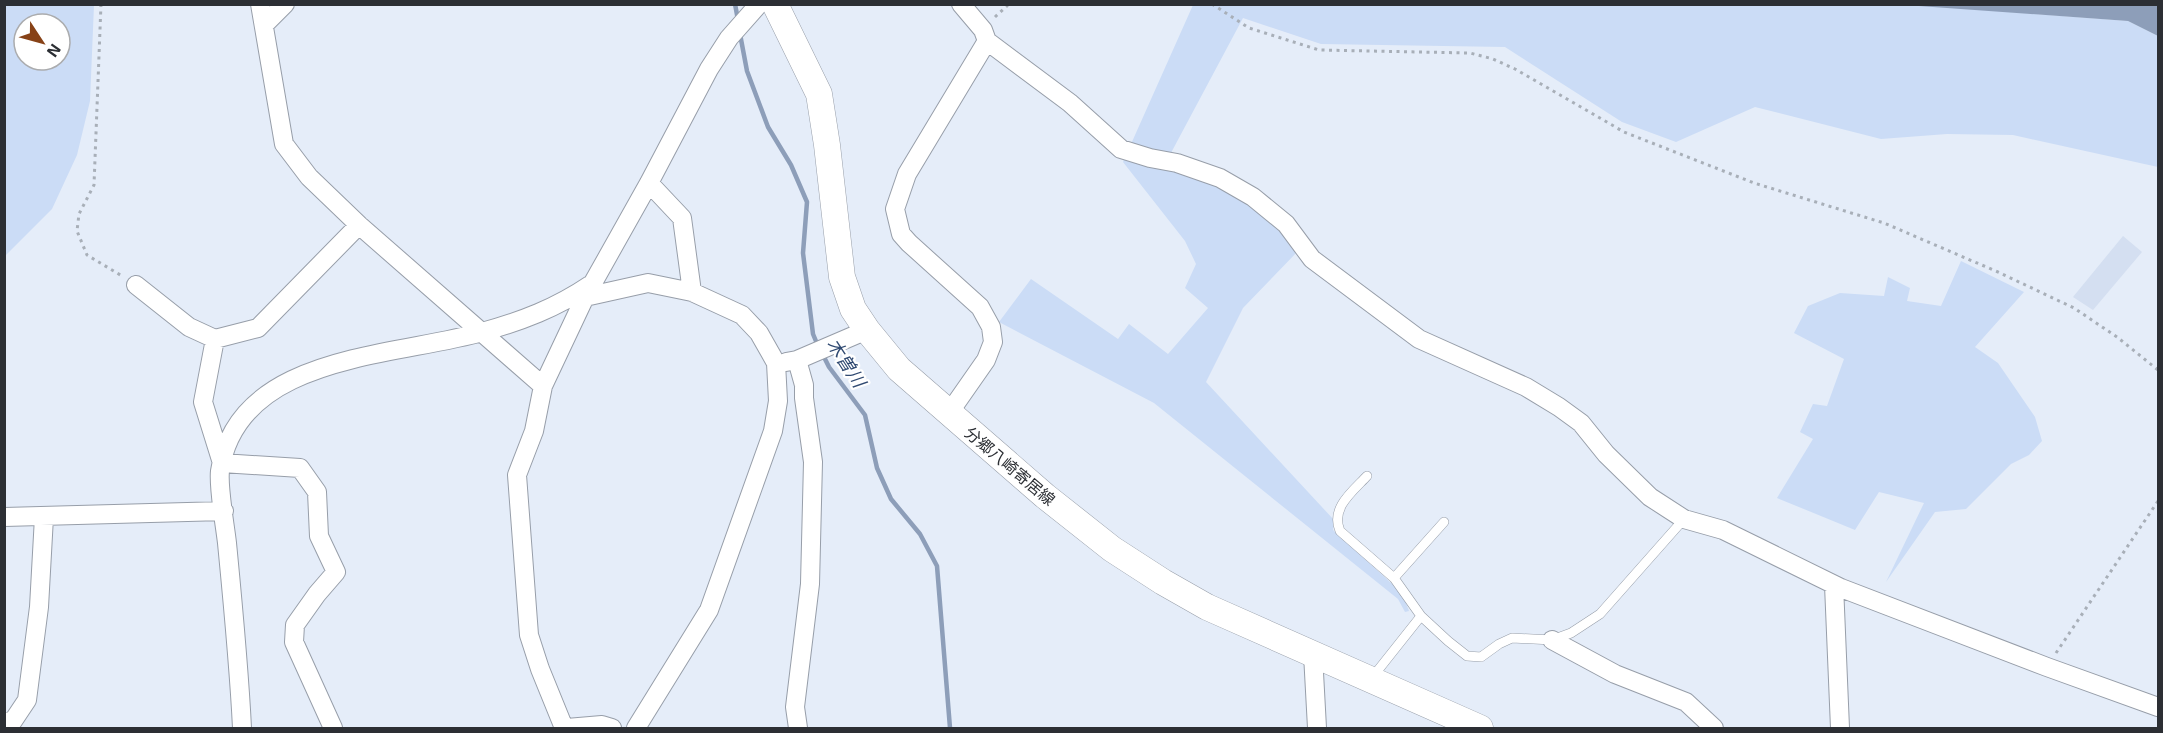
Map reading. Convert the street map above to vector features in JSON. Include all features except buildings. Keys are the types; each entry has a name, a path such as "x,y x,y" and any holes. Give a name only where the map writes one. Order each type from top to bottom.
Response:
{"main road":[{"name":"分郷八崎寄居線","path":"762,7 819,94 842,277 854,309 867,330 899,369 1045,496 1129,560 1162,582 1207,607 1313,654 1446,721 1480,729"}],"street":[{"path":"260,4 284,144 309,177 359,225 543,386"},
{"path":"264,25 285,4"},
{"path":"961,4 983,30 987,41 1070,103 1121,149 1177,163 1220,178 1245,192 1286,224 1312,259 1419,339 1526,387 1581,423 1606,454 1650,497 1684,519 1723,530 1834,585 2158,707"},
{"path":"612,729 602,725 566,729 540,669 529,635 517,475 534,431 543,386 603,262 650,183 709,69 729,38 762,7"},
{"path":"949,413 986,360 993,342 991,327 980,307 901,234 895,209 907,174 987,41"},
{"path":"650,183 682,218 692,292"},
{"path":"136,285 189,327 215,339 258,328 359,225"},
{"path":"242,729 240,677 220,472 228,439 249,410 292,378 320,368 482,332 539,313 589,290 648,283 692,292 742,315 759,333 776,363 778,401 773,431 710,610 636,729"},
{"path":"776,363 802,358 867,330"},
{"path":"215,339 203,402 222,463"},
{"path":"798,729 795,707 810,584 813,462 804,398 802,358"},
{"path":"222,463 300,468 317,492 318,536 336,572 295,625 294,642 333,729"},
{"path":"4,517 224,511"},
{"path":"4,722 13,722 27,700 39,607 44,517"},
{"path":"1834,585 1840,729"},
{"path":"1552,640 1615,674 1686,702 1714,729"},
{"path":"1313,654 1317,729"}],"lane":[{"path":"1366,476 1342,503 1338,512 1337,524 1340,531 1394,578 1421,616 1467,656 1481,657 1512,638 1552,640 1572,633 1600,614 1684,519"},
{"path":"1394,578 1444,522"},
{"path":"1369,681 1421,616"}],"path":[{"path":"101,4 94,185 79,214 76,231 87,255 136,285"},
{"path":"1212,4 1249,28 1319,50 1470,53 1493,59 1515,69 1624,132 1754,183 1884,223 2017,281 2074,308 2117,337 2158,370"},
{"path":"2047,667 2158,501"}],"shaded area":[{"path":"5,4 94,5 90,101 77,155 52,209 5,256"},
{"path":"1905,4 2128,21 2158,36 2158,167 2013,135 1947,134 1881,139 1755,107 1676,142 1622,122 1505,47 1321,44 1243,18 1172,151 1168,168 1219,187 1274,219 1299,250 1243,308 1206,382 1334,520 1333,530 1402,593 1409,611 1405,612 1398,599 1154,403 999,322 1031,279 1118,339 1129,324 1168,354 1208,308 1185,288 1196,264 1185,241 1123,162 1193,5"},
{"path":"1905,5 2158,5 2158,36 2128,21"},
{"path":"2123,236 2142,252 2093,310 2073,297"},
{"path":"1961,261 2024,292 1975,347 1998,363 2035,417 2042,441 2029,455 2011,464 1966,509 1935,512 1886,582 1924,503 1879,492 1855,530 1777,498 1813,439 1800,432 1813,404 1827,406 1844,359 1794,333 1808,306 1840,293 1884,296 1888,277 1910,288 1907,301 1941,306"}],"waterway":[{"name":"木曽川","path":"735,4 738,20"},
{"name":"木曽川","path":"740,34 747,71 768,127 791,165 807,202 803,253 813,334 818,346"},
{"name":"木曽川","path":"822,353 829,367 865,415 877,468 891,499 920,534 937,566 950,728"}]}
